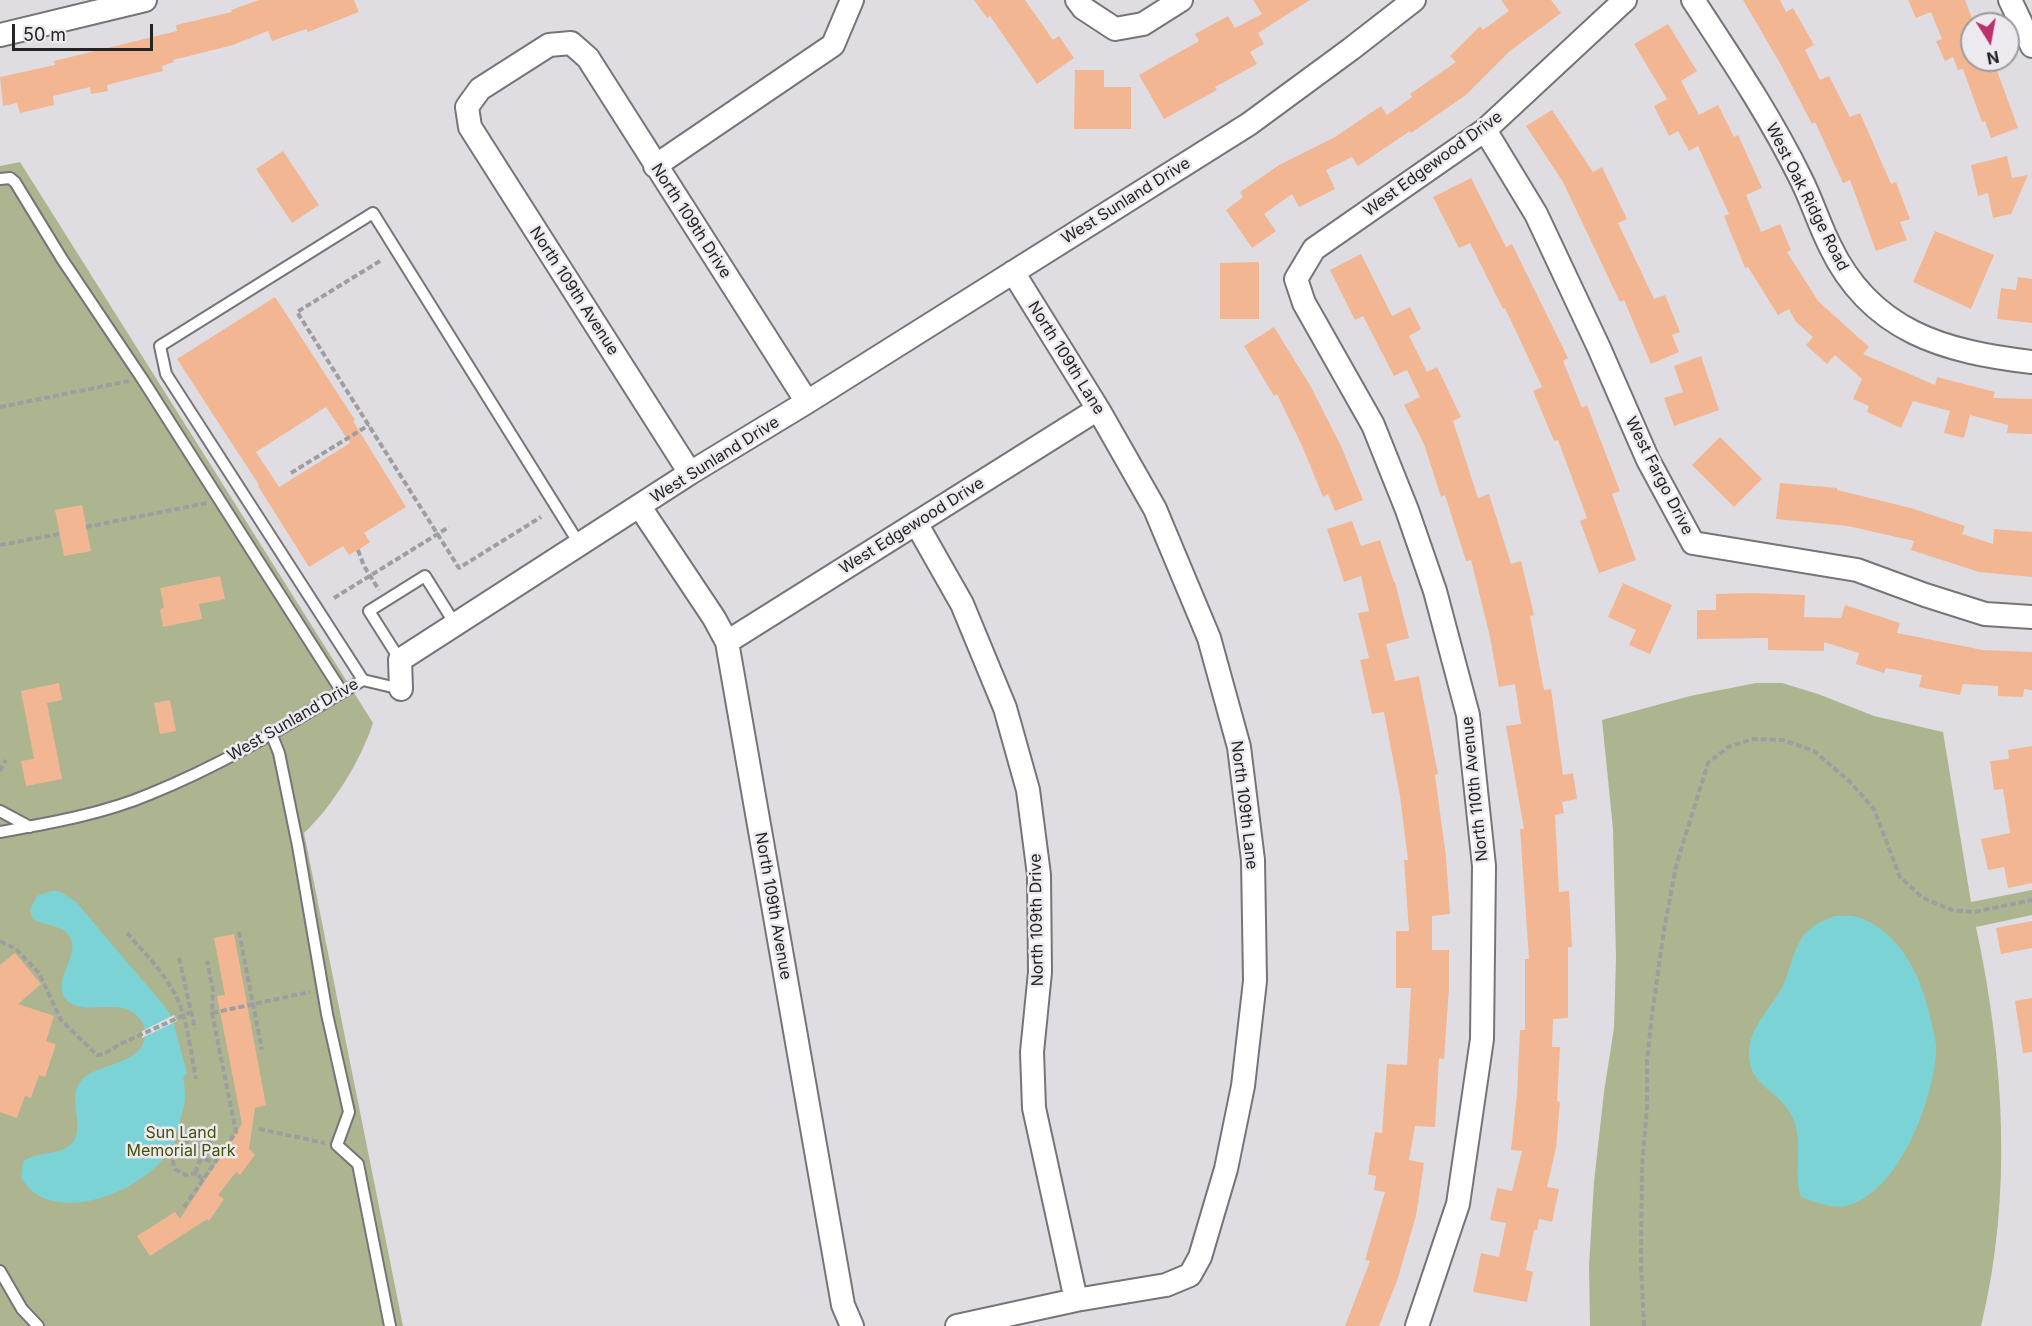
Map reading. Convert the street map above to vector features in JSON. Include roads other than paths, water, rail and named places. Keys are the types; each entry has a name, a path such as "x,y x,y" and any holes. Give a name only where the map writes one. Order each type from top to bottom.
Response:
{"street":[{"path":"0,34 145,0"},
{"path":"655,165 833,45 852,0"},
{"path":"1077,0 1083,8 1115,29 1143,24 1181,0"},
{"name":"West Sunland Drive","path":"401,689 400,660 690,473 1249,124 1414,0"},
{"name":"West Edgewood Drive","path":"1296,279 1314,249 1485,130 1625,0"},
{"name":"West Oak Ridge Road","path":"1693,0 1749,86 1801,179 1831,248 1855,286 1880,313 1907,330 1936,343 1991,357 2032,362"},
{"path":"2010,0 2032,46"},
{"name":"North 109th Drive","path":"467,107 480,89 549,45 571,43 588,58 807,402"},
{"name":"North 109th Avenue","path":"467,107 470,128 690,473"},
{"name":"West Fargo Drive","path":"1485,130 1536,214 1599,348 1648,460 1693,543 1857,570 1985,614 2032,617"},
{"name":"North 109th Lane","path":"1013,272 1098,409 1155,509 1209,638 1239,747 1253,860 1255,981 1242,1086 1226,1169 1200,1257 1190,1275 1166,1285 1076,1300"},
{"name":"North 110th Avenue","path":"1296,279 1304,303 1373,425 1407,510 1435,591 1468,715 1484,866 1482,1039 1458,1204 1417,1326"},
{"name":"West Edgewood Drive","path":"727,642 1098,409"},
{"name":"North 109th Avenue","path":"640,507 714,618 727,642 843,1305 852,1326"},
{"name":"North 109th Drive","path":"916,523 966,614 1005,708 1028,790 1039,886 1040,972 1032,1052 1034,1108 1076,1300"},
{"path":"957,1326 1076,1300"}],"lane":[{"path":"0,179 10,178 15,182 62,259 142,379 342,692"},
{"path":"363,680 166,374 160,346 312,250 373,213 580,545"},
{"path":"400,660 369,611 425,576 455,624"},
{"name":"West Sunland Drive","path":"0,832 99,811 148,795 190,777 363,680 401,689"},
{"path":"271,733 282,765 323,989 349,1112 337,1145 358,1164 390,1326"},
{"path":"0,811 30,826"},
{"path":"0,1271 22,1309 38,1326"}],"water":[{"path":"59,891 76,902 166,1008 172,1018 187,1073 183,1078 185,1096 183,1110 174,1142 164,1157 150,1172 112,1194 70,1203 50,1200 33,1192 21,1178 23,1162 34,1156 69,1146 77,1132 75,1097 81,1081 88,1075 136,1053 142,1046 145,1032 139,1018 126,1009 78,1006 71,1004 65,998 62,982 71,957 72,941 64,930 33,919 30,910 37,896"},
{"path":"1835,916 1858,917 1873,924 1887,934 1908,959 1922,989 1936,1048 1933,1072 1921,1118 1898,1163 1884,1182 1867,1196 1849,1205 1837,1207 1801,1197 1796,1126 1787,1107 1754,1074 1749,1054 1757,1025 1781,990 1801,939 1807,931"}],"park label":[{"name":"Sun Land Memorial Park","path":"181,1142"}]}
